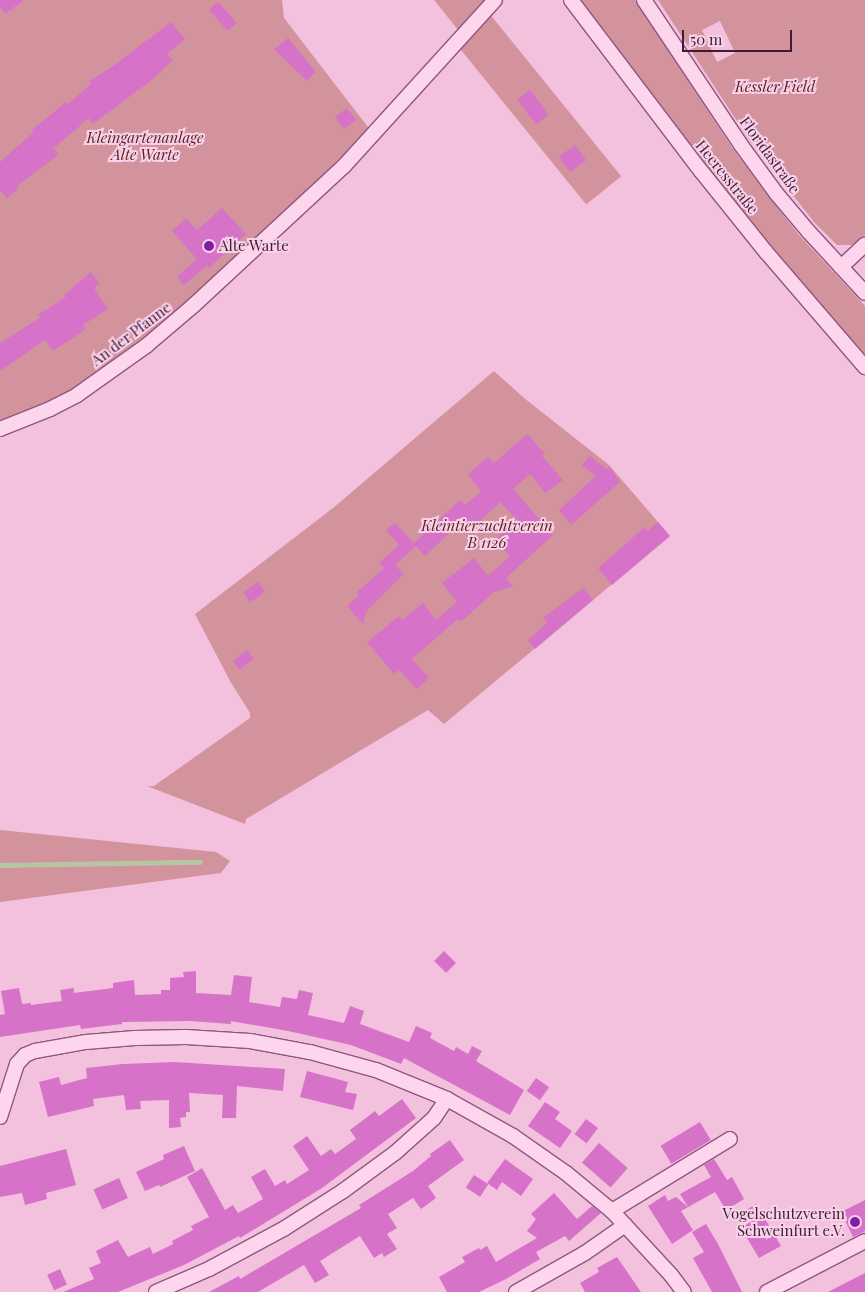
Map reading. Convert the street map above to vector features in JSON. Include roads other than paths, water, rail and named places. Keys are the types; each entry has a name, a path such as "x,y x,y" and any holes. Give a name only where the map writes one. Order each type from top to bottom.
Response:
{"street":[{"name":"An der Pfanne","path":"0,429 50,409 77,395 146,346 194,305 344,166 494,0"},
{"name":"Heeresstraße","path":"571,0 707,178 865,368"},
{"name":"Floridastraße","path":"644,0 741,145 776,193 865,293"},
{"path":"841,267 865,245"},
{"path":"0,1117 17,1064 25,1054 86,1042 135,1038 186,1037 240,1040 310,1052 376,1070 447,1099 513,1136 566,1172 612,1211 671,1275 684,1292"},
{"path":"156,1292 209,1269 259,1242 342,1191 395,1153 434,1118 447,1099"},
{"path":"612,1211 730,1139"},
{"path":"516,1292 585,1253 625,1224"},
{"path":"767,1292 865,1242"}],"waterway":[{"path":"0,865 200,862"}],"place":[{"name":"Alte Warte","path":"209,246"},
{"name":"Vogelschutzverein Schweinfurt e.V.","path":"855,1222"}],"park label":[{"name":"Kessler Field","path":"775,87"},
{"name":"Kleingartenanlage Alte Warte","path":"145,146"},
{"name":"Kleintierzuchtverein B 1126","path":"487,534"}]}
